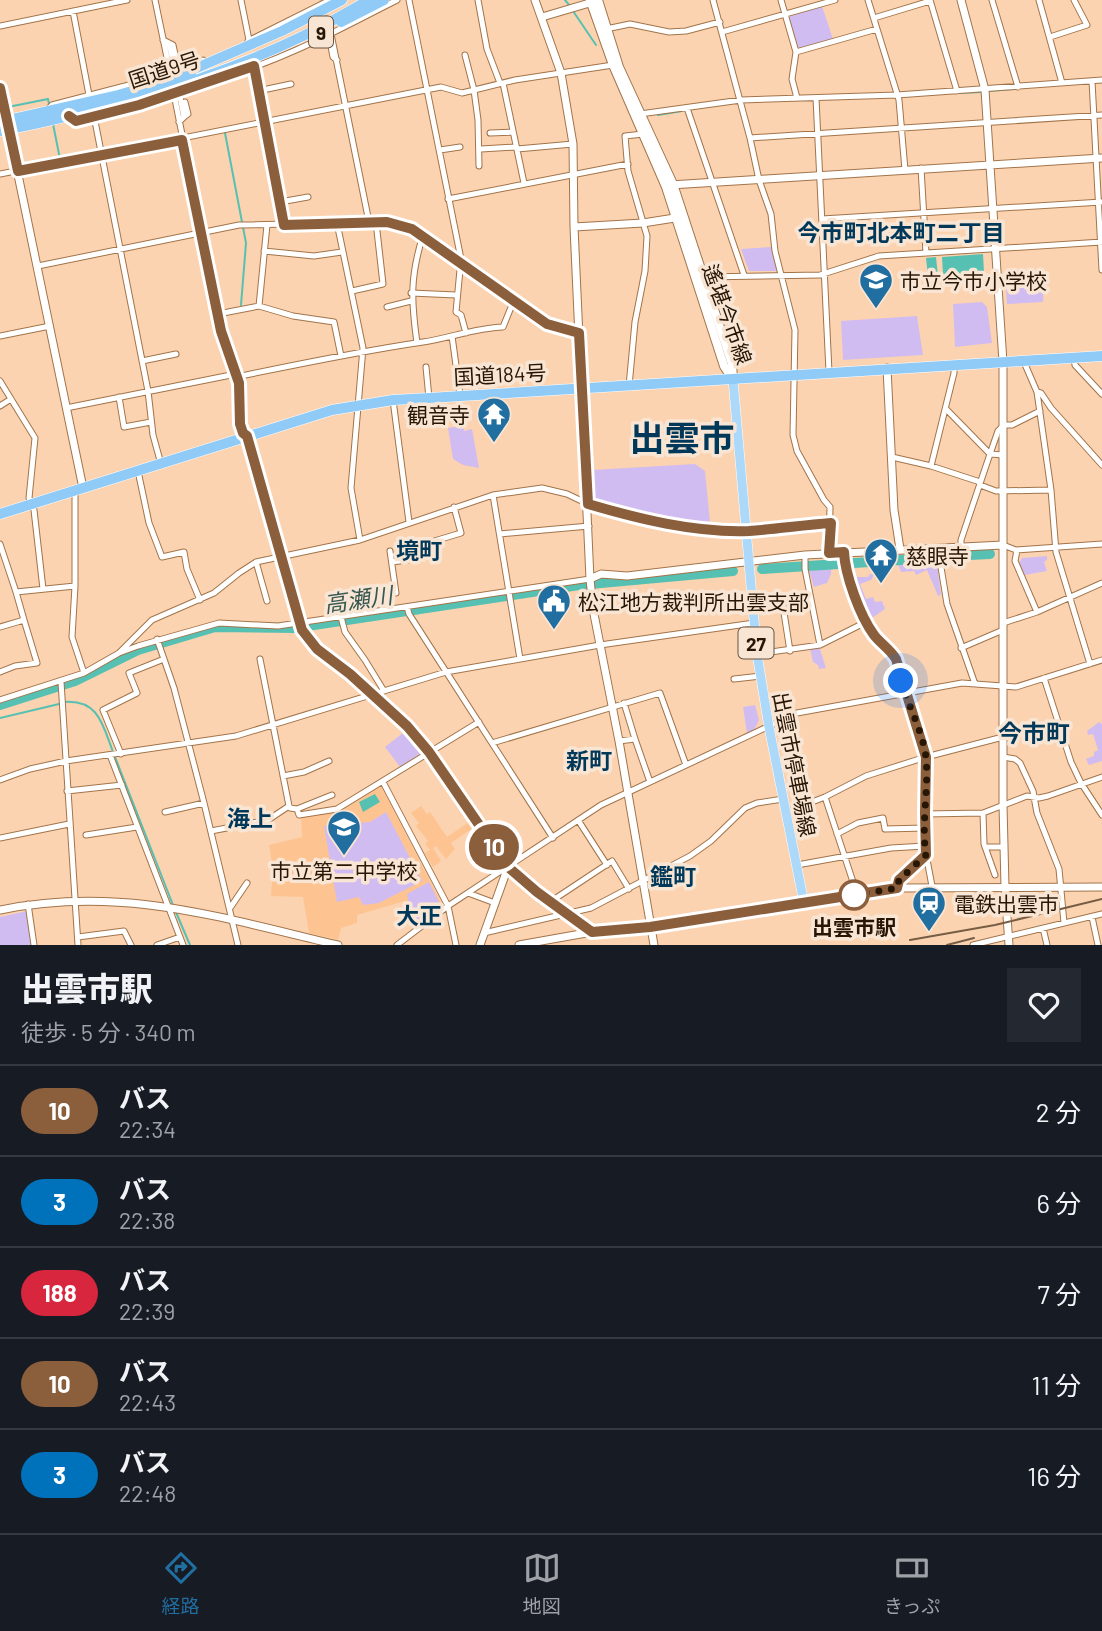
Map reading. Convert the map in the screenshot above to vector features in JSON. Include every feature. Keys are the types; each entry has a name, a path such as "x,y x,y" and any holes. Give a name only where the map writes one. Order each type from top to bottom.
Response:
{"highway":[{"name":"9","path":"162,82 342,0"},
{"name":"9","path":"255,61 296,47 374,5"},
{"name":"国道9号","path":"4,126 44,112 239,59 374,5"},
{"name":"国道9号","path":"4,126 69,116 209,78 255,61 332,20"},
{"name":"国道184号","path":"0,514 332,410 358,405 393,400 1102,356"}],"main road":[{"name":"遙堪今市線","path":"595,1 681,217 699,278 732,364 733,380"},
{"name":"遙堪今市線","path":"595,1 613,65 643,135 669,185"},
{"name":"出雲市停車場線","path":"733,380 757,654 804,903"}],"street":[{"path":"0,26 127,0"},
{"path":"155,0 166,42 170,72"},
{"path":"241,0 249,40"},
{"path":"296,47 331,34 374,5 397,0"},
{"path":"410,0 460,261 456,312 461,316 466,332"},
{"path":"478,0 488,49 501,83 524,183"},
{"path":"535,0 561,72 573,144 574,227 590,579 654,945"},
{"path":"713,0 741,100 759,180 771,214 775,251 796,330 792,419 797,451 824,500 831,507 829,553"},
{"path":"781,0 796,52 792,79 797,98"},
{"path":"722,32 835,0"},
{"path":"868,0 897,95 905,170"},
{"path":"874,18 931,0 957,91"},
{"path":"961,0 985,90 1003,362 1003,805 1009,945"},
{"path":"992,0 1018,87"},
{"path":"1039,0 1062,83"},
{"path":"1049,37 1087,25 1074,0"},
{"path":"44,112 52,105 122,90 170,72 284,26 328,1"},
{"path":"542,17 595,1"},
{"path":"73,11 89,95"},
{"path":"606,29 630,24 669,32 686,31 720,22"},
{"path":"796,52 877,29"},
{"path":"331,34 369,222"},
{"path":"330,41 333,57 337,60"},
{"path":"166,42 175,62"},
{"path":"465,55 478,120 479,166"},
{"path":"255,61 284,225"},
{"path":"0,174 441,87 462,93 501,83 613,65"},
{"path":"69,116 76,121 180,98 209,78"},
{"path":"640,114 741,100 897,95 1102,80"},
{"path":"1092,81 1099,158 1102,270"},
{"path":"258,90 290,84"},
{"path":"0,88 4,126 18,171 38,266 79,489 72,637 84,673"},
{"path":"180,98 182,140 223,339 240,390 240,424 247,436 292,589 298,623 317,649 338,663 407,726 429,752 508,867 592,932"},
{"path":"180,98 188,114 181,120"},
{"path":"816,98 825,272 823,280 830,372"},
{"path":"128,108 135,99"},
{"path":"687,108 744,275"},
{"path":"750,138 1102,115"},
{"path":"94,116 161,464"},
{"path":"490,133 513,132"},
{"path":"629,386 635,322 645,271 647,236 628,164 625,136 643,135"},
{"path":"481,149 573,144"},
{"path":"440,150 460,147"},
{"path":"669,185 1099,158"},
{"path":"449,198 628,164"},
{"path":"921,169 926,253"},
{"path":"280,202 308,197"},
{"path":"822,219 1100,202"},
{"path":"574,227 643,223 681,217"},
{"path":"38,266 239,225 369,222 400,224 423,235 547,324 579,333"},
{"path":"352,290 383,284 376,222"},
{"path":"337,223 363,351 351,488 360,540"},
{"path":"259,306 267,225"},
{"path":"417,343 411,293 415,261 423,235"},
{"path":"699,278 820,275 879,256 1101,242"},
{"path":"264,251 314,256 342,252"},
{"path":"411,293 456,295"},
{"path":"66,408 503,327 514,300"},
{"path":"387,307 411,301"},
{"path":"218,314 259,306 293,316 334,322 341,356"},
{"path":"0,337 50,326"},
{"path":"452,336 460,396"},
{"path":"142,361 176,354"},
{"path":"1074,357 1075,365 1102,394"},
{"path":"1023,361 1037,392 1056,547 1090,664"},
{"path":"931,466 946,410 954,364"},
{"path":"426,367 429,398"},
{"path":"887,368 894,510 900,550"},
{"path":"0,381 35,438 29,498 34,510 43,589"},
{"path":"1037,392 1041,393 1102,465"},
{"path":"119,397 124,427 151,422"},
{"path":"0,406 11,398"},
{"path":"393,400 409,522"},
{"path":"946,410 990,454 1003,455"},
{"path":"961,547 961,540 998,431 1004,425 1012,425 1040,411"},
{"path":"892,457 931,466 996,491 1051,490"},
{"path":"138,471 149,523 162,557 184,552 187,569 200,600"},
{"path":"120,653 152,620 214,593 256,562 360,540 494,495 542,488 629,516 685,526 747,531 831,523"},
{"path":"494,495 520,659"},
{"path":"392,562 414,559 432,549 431,541 461,533 454,507"},
{"path":"500,534 589,526"},
{"path":"0,544 37,663 15,666 0,672"},
{"path":"0,700 61,682 120,653 158,639 219,623 278,626 590,579 601,574 627,576 805,555 1003,545 1017,550 1102,544"},
{"path":"938,549 943,588 975,684"},
{"path":"1017,550 1015,561 1037,612"},
{"path":"390,551 396,593"},
{"path":"844,552 844,566 866,622 875,637 890,649 896,659 926,757 925,846 932,886"},
{"path":"805,555 820,645"},
{"path":"256,562 267,601"},
{"path":"961,648 1003,626 1102,583"},
{"path":"16,592 75,586"},
{"path":"752,603 810,597"},
{"path":"782,600 790,650"},
{"path":"407,607 553,838"},
{"path":"341,617 345,632 384,691"},
{"path":"0,627 24,620"},
{"path":"757,654 820,645 866,622"},
{"path":"0,780 30,769 66,761 236,736 446,672 600,645 754,623"},
{"path":"158,639 204,803 237,945"},
{"path":"121,754 103,710 137,693 129,673 164,659"},
{"path":"260,659 289,806"},
{"path":"397,945 468,892 601,805 797,713 905,691 962,683 1016,687 1102,660"},
{"path":"734,679 761,676"},
{"path":"1044,678 1071,762 1102,815"},
{"path":"61,682 78,945"},
{"path":"492,743 660,693 685,765"},
{"path":"624,703 650,782"},
{"path":"297,809 299,815 337,809 479,722"},
{"path":"786,812 825,797 866,775 1003,737"},
{"path":"619,741 635,739"},
{"path":"110,755 183,945"},
{"path":"1003,757 1015,759 1020,763 1033,791 1037,813 1059,869 1064,923"},
{"path":"283,776 304,772 329,761"},
{"path":"925,814 983,813 1027,796 1048,796 1102,777"},
{"path":"383,782 448,906 456,945"},
{"path":"67,791 122,785"},
{"path":"289,806 297,809 332,795"},
{"path":"825,797 857,894"},
{"path":"484,933 591,908 690,856 711,841 745,808 783,799"},
{"path":"165,812 204,803"},
{"path":"211,831 268,820 289,806"},
{"path":"983,813 985,847 995,875"},
{"path":"837,834 858,823 883,818 885,829 925,828"},
{"path":"578,820 607,865"},
{"path":"0,838 69,824"},
{"path":"86,835 137,827"},
{"path":"797,865 891,848 925,846"},
{"path":"985,847 1004,847"},
{"path":"897,888 899,880 926,855"},
{"path":"550,902 612,862 629,889"},
{"path":"480,945 508,867"},
{"path":"230,908 247,883"},
{"path":"519,945 567,941 592,932 650,927 897,888 1102,887"},
{"path":"468,892 495,903"},
{"path":"0,910 28,904 75,900 130,902 232,920 338,945"},
{"path":"28,904 34,945"},
{"path":"973,945 1102,914"},
{"path":"1092,917 1098,945"},
{"path":"1043,928 1047,945"},
{"path":"78,937 124,931 131,945"},
{"path":"157,945 180,937"}],"shaded area":[{"path":"822,6 833,39 799,49 788,17"},
{"path":"771,247 778,271 749,271 741,249"},
{"path":"1044,281 1043,302 1007,304 1006,284"},
{"path":"982,302 987,307 992,343 955,347 953,304"},
{"path":"917,316 923,355 843,360 841,321"},
{"path":"463,426 464,431 472,429 479,468 463,465 453,459 448,428"},
{"path":"695,464 705,471 710,522 667,518 595,502 592,470"},
{"path":"1047,556 1044,562 1047,571 1025,575 1019,563 1022,558"},
{"path":"934,562 937,565 941,595 938,596 927,570 916,575 914,571 901,572 898,564"},
{"path":"831,569 827,583 814,587 809,571"},
{"path":"870,574 874,575 871,580 860,584 866,599 873,597 875,602 882,601 885,609 869,620 852,580 855,577 868,577"},
{"path":"819,646 826,668 819,669 813,662 810,648"},
{"path":"755,705 759,720 754,730 747,733 743,707"},
{"path":"1099,722 1102,724 1102,761 1089,765 1086,759 1094,756 1094,752 1098,750 1093,734 1088,735 1087,731"},
{"path":"403,733 421,753 400,767 385,747"},
{"name":"市立第二中学校","path":"380,784 443,906 411,929 405,901 357,915 357,923 341,928 338,940 309,933 303,897 271,896 273,868 269,845 302,837 301,816 321,813"},
{"path":"421,806 427,814 430,812 447,837 469,822 473,828 451,843 455,849 446,859 436,846 433,848 441,861 433,867 425,853 430,850 425,844 428,841 416,826 419,823 411,813"},
{"path":"386,812 422,881 379,903 363,905 359,897 337,902 324,826 370,822"},
{"path":"429,882 440,904 413,925 407,894"},
{"path":"27,911 32,945 0,945 0,917"}],"water":[{"path":"983,254 984,272 943,275 942,257"},
{"path":"936,257 938,276 928,277 926,258"},
{"path":"375,794 380,802 363,812 359,802"}],"waterway":[{"path":"565,0 570,6"},
{"path":"573,11 596,45"},
{"path":"988,91 1014,89"},
{"path":"957,93 982,92"},
{"path":"8,107 48,99 49,104"},
{"path":"658,115 682,111"},
{"path":"53,124 60,159"},
{"path":"225,133 246,243 241,305"},
{"name":"高瀬川","path":"949,556 990,554"},
{"name":"高瀬川","path":"762,569 931,558"},
{"name":"高瀬川","path":"0,705 75,681 138,650 215,627 294,628 579,585 733,571"},
{"path":"64,702 85,705 98,716 113,752"},
{"path":"0,718 59,704"},
{"path":"115,757 173,905"},
{"path":"175,910 190,945"}],"tunnel":[{"path":"322,0 329,38"}],"railway":[{"path":"910,940 995,925 1102,899"},
{"path":"947,945 974,938"}],"bus line":[{"name":"10","path":"0,88 18,171 182,140 221,331 239,383 240,424 247,436 292,589 298,623 317,649 338,663 407,726 429,752 508,867 592,932 650,927 897,888 899,880 926,855 926,757 896,659 890,649 875,637 866,622 844,566 844,552 829,553 831,523 747,531 685,526 629,516 588,504 579,333 547,324 423,235 400,224 369,222 284,225 254,66 139,105 76,121 69,116"}],"place":[{"name":"市立今市小学校","path":"876,310"},
{"name":"観音寺","path":"494,444"},
{"name":"慈眼寺","path":"881,585"},
{"name":"松江地方裁判所出雲支部","path":"554,631"},
{"name":"市立第二中学校","path":"344,857"},
{"name":"出雲市駅","path":"854,895"},
{"name":"電鉄出雲市","path":"929,933"}],"district":[{"name":"今市町北本町二丁目","path":"901,232"},
{"name":"出雲市","path":"682,437"},
{"name":"境町","path":"419,550"},
{"name":"今市町","path":"1034,732"},
{"name":"新町","path":"589,760"},
{"name":"海上","path":"250,818"},
{"name":"鑑町","path":"673,876"},
{"name":"大正","path":"419,915"}],"route":[{"path":"854,895 897,888 899,880 926,855 926,757 901,681"}]}
